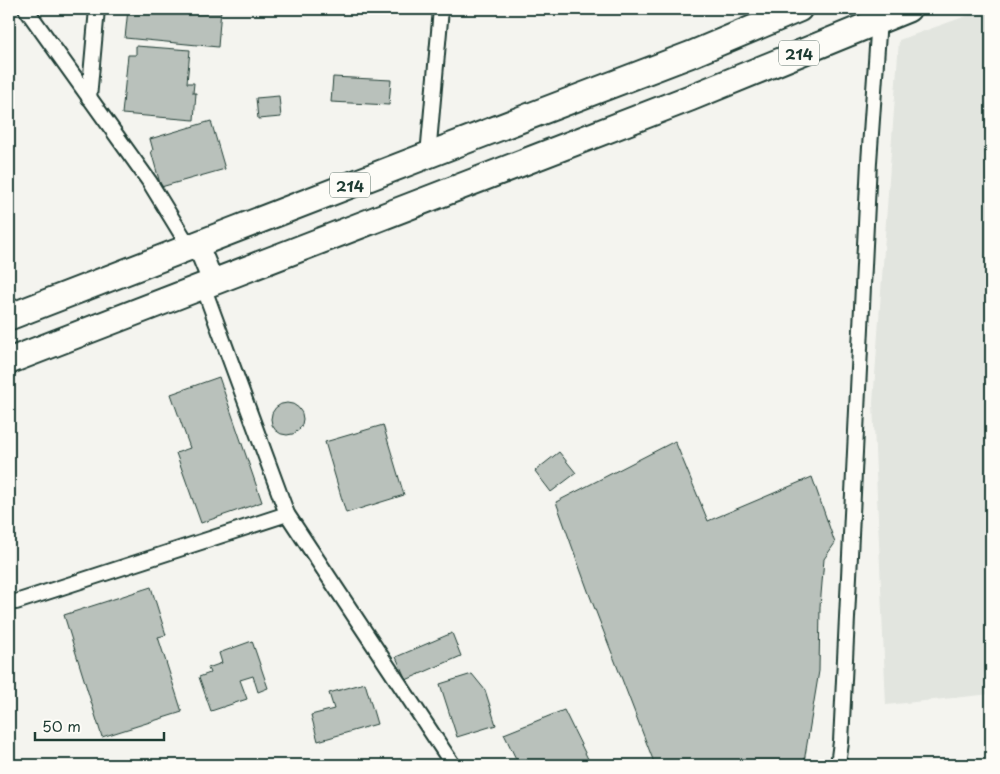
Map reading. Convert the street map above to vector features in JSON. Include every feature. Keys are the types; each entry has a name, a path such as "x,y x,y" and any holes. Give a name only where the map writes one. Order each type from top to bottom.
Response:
{"highway":[{"name":"214","path":"9,317 428,154 692,54 799,9"},
{"name":"214","path":"9,361 681,101 877,14 908,9"}],"street":[{"path":"26,9 194,246 288,514 453,765"},
{"path":"89,98 97,9"},
{"path":"428,154 441,9"},
{"path":"838,765 842,742 877,14"},
{"path":"16,602 288,514"}],"shaded area":[{"path":"986,9 991,9 991,694 886,705 873,403 899,40"}],"building":[{"path":"128,9 221,9 218,47 125,38"},
{"path":"136,46 190,50 187,83 194,83 193,93 196,93 194,120 122,114 128,55 136,55"},
{"path":"333,77 391,80 389,105 331,102"},
{"path":"279,96 281,117 258,119 256,98"},
{"path":"211,121 225,169 161,187 151,151 153,150 150,139"},
{"path":"219,377 262,502 201,523 176,453 190,448 171,394"},
{"path":"287,403 293,404 298,408 302,413 302,425 298,430 293,434 287,435 281,434 276,430 272,425 271,419 272,413 276,408 281,404"},
{"path":"383,425 404,495 346,513 325,442"},
{"path":"675,441 708,521 812,477 835,543 824,559 820,607 819,671 804,762 798,765 655,765 588,591 556,502"},
{"path":"559,452 576,473 551,492 535,471"},
{"path":"151,587 166,635 158,637 182,712 102,737 64,615"},
{"path":"452,633 461,656 406,680 396,657"},
{"path":"252,641 268,688 258,692 253,676 240,680 247,699 211,711 199,677 210,673 208,668 222,663 219,653"},
{"path":"472,674 485,690 496,725 457,737 440,684"},
{"path":"365,683 377,724 318,741 311,715 334,709 329,693"},
{"path":"564,710 591,765 519,765 504,734"}]}
